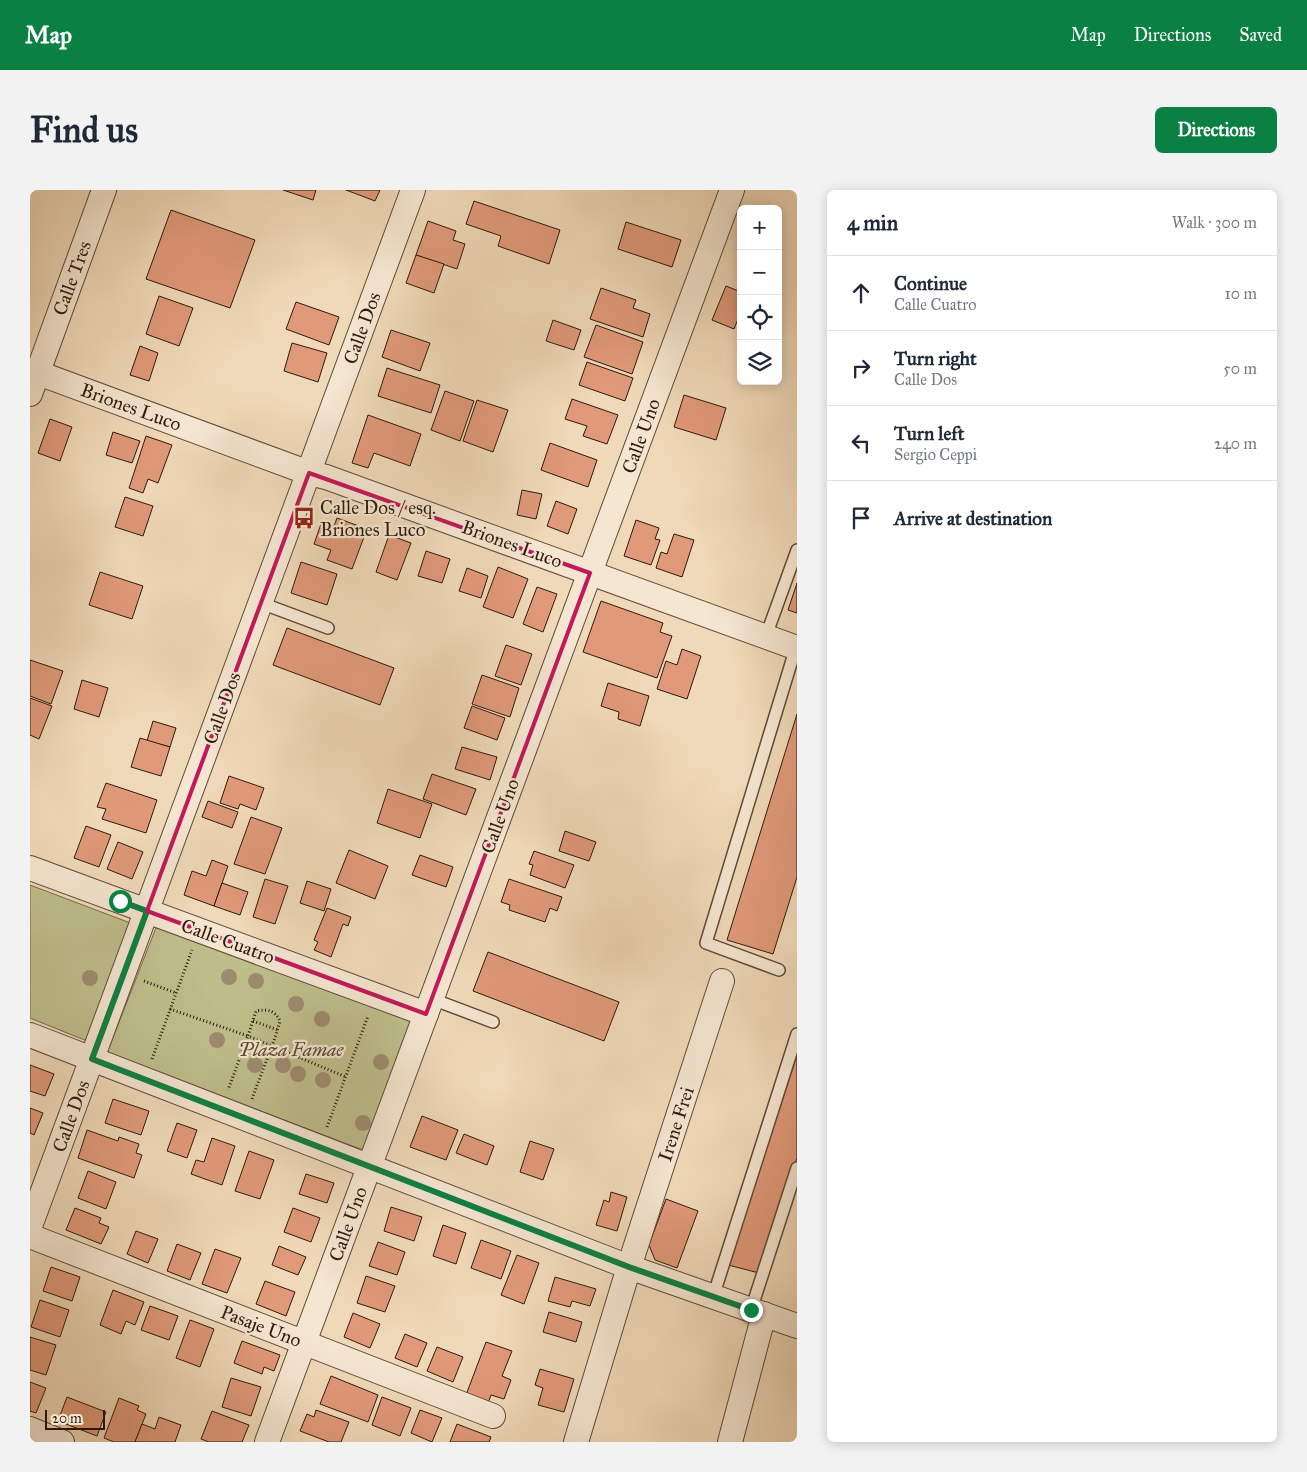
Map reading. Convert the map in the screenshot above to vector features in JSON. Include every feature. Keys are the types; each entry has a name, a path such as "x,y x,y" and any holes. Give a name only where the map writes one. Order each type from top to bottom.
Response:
{"street":[{"name":"Calle Tres","path":"33,379 104,190"},
{"name":"Calle Dos","path":"30,1226 413,190"},
{"name":"Calle Uno","path":"267,1442 732,190"},
{"name":"Briones Luco","path":"33,379 309,473 335,480 797,648"},
{"name":"Calle Cuatro","path":"30,868 147,911 429,1006"},
{"name":"Irene Frei","path":"576,1442 629,1267 722,981"},
{"path":"30,1035 629,1267 797,1326"},
{"name":"Pasaje Uno","path":"30,1236 492,1416"},
{"path":"730,1442 757,1312"},
{"path":"30,1429 62,1442"}],"lane":[{"path":"766,636 797,550"},
{"path":"261,603 328,628"},
{"path":"779,970 706,943 797,648"},
{"path":"429,1006 493,1022"},
{"path":"713,1296 797,1034"},
{"path":"757,1312 797,1168"}],"path":[{"path":"150,1064 194,943"},
{"path":"142,980 176,993"},
{"path":"170,1009 248,1036 346,1076"},
{"path":"227,1093 256,1011 265,1009 272,1011 280,1021 278,1030 251,1102"},
{"path":"326,1130 371,1010"},
{"path":"252,1021 278,1030"}],"highlighted area":[{"path":"309,473 590,573 426,1014 147,911"}],"green space":[{"path":"30,885 133,924 87,1041 30,1018"},
{"name":"Plaza Famae","path":"157,925 420,1025 371,1153 107,1053"}],"building":[{"path":"283,190 316,190 313,200"},
{"path":"346,190 380,190 375,201"},
{"path":"474,201 560,230 549,264 498,246 501,236 466,224"},
{"path":"171,210 255,240 230,308 146,279"},
{"path":"428,221 456,231 453,240 465,244 457,269 416,255"},
{"path":"626,222 681,240 672,267 618,249"},
{"path":"416,255 444,264 434,293 406,283"},
{"path":"726,286 737,290 737,322 734,329 712,320"},
{"path":"601,288 636,300 633,308 650,314 643,337 590,319"},
{"path":"159,296 193,308 179,346 146,334"},
{"path":"296,302 339,317 329,345 286,329"},
{"path":"553,320 581,330 574,350 546,341"},
{"path":"596,325 643,342 632,374 584,357"},
{"path":"391,330 430,343 420,371 382,357"},
{"path":"292,343 327,353 318,382 284,371"},
{"path":"140,346 158,353 149,381 130,375"},
{"path":"587,362 633,378 625,401 579,385"},
{"path":"387,368 440,385 431,413 378,396"},
{"path":"445,391 474,401 460,441 431,430"},
{"path":"684,395 726,408 716,440 674,427"},
{"path":"572,399 618,415 607,444 583,436 587,426 565,419"},
{"path":"477,400 508,410 493,452 463,441"},
{"path":"368,415 421,434 410,466 374,453 368,468 352,463"},
{"path":"50,419 72,427 60,461 38,453"},
{"path":"113,432 140,441 132,463 106,455"},
{"path":"146,436 172,445 158,483 148,479 143,493 129,488"},
{"path":"550,443 597,460 588,487 541,470"},
{"path":"522,490 542,494 536,519 517,515"},
{"path":"125,497 153,506 143,536 115,527"},
{"path":"556,501 577,509 568,534 547,526"},
{"path":"337,518 367,529 352,569 327,560 331,550 314,544 322,521 334,526"},
{"path":"636,520 659,528 655,539 660,540 651,565 624,556"},
{"path":"674,534 694,540 682,577 656,568 661,552 667,554"},
{"path":"389,535 411,543 397,580 376,572"},
{"path":"426,551 450,559 442,583 418,576"},
{"path":"301,562 337,574 327,605 291,593"},
{"path":"498,567 528,579 513,618 483,607"},
{"path":"467,568 488,576 481,598 459,591"},
{"path":"100,572 143,586 132,619 89,605"},
{"path":"797,583 797,613 788,610"},
{"path":"537,587 557,594 543,632 523,624"},
{"path":"601,601 663,623 660,632 672,636 657,678 583,652"},
{"path":"287,628 394,668 380,705 273,665"},
{"path":"506,645 532,654 521,685 495,676"},
{"path":"682,649 701,656 687,699 657,689 666,661 677,665"},
{"path":"30,660 63,671 51,704 30,696"},
{"path":"482,675 519,688 510,717 472,704"},
{"path":"82,680 108,688 99,717 74,709"},
{"path":"608,683 649,696 640,726 618,719 619,712 601,706"},
{"path":"30,698 52,706 39,739 30,735"},
{"path":"472,706 505,718 497,740 464,728"},
{"path":"797,714 797,877 773,954 727,940"},
{"path":"153,721 176,728 170,747 147,741"},
{"path":"140,738 170,747 161,776 131,767"},
{"path":"462,747 497,757 490,780 455,769"},
{"path":"432,774 476,789 466,815 423,799"},
{"path":"229,776 264,788 256,810 240,804 238,809 220,803"},
{"path":"106,783 157,800 146,833 102,819 106,809 97,807"},
{"path":"388,789 432,804 420,838 377,823"},
{"path":"208,801 238,812 232,828 202,817"},
{"path":"251,817 282,828 265,874 234,864"},
{"path":"86,826 111,835 99,867 74,858"},
{"path":"565,831 596,842 589,861 559,851"},
{"path":"118,842 143,852 132,879 107,869"},
{"path":"349,850 388,866 375,899 336,883"},
{"path":"534,851 574,865 565,888 530,875 533,865 529,864"},
{"path":"420,855 453,867 446,887 412,875"},
{"path":"212,860 228,866 214,906 184,895 192,871 206,876"},
{"path":"265,879 288,886 275,924 253,917"},
{"path":"509,879 562,897 557,911 550,908 545,922 509,910 510,905 501,902"},
{"path":"307,881 331,889 324,911 300,903"},
{"path":"222,883 248,892 240,915 214,906"},
{"path":"327,908 351,917 348,926 343,924 331,957 314,950 318,942 314,940"},
{"path":"488,952 619,1002 604,1041 473,991"},
{"path":"797,1055 797,1158 759,1273 728,1265"},
{"path":"30,1065 54,1074 45,1096 30,1091"},
{"path":"113,1099 149,1111 141,1135 105,1123"},
{"path":"30,1108 43,1113 34,1135 30,1133"},
{"path":"422,1116 458,1130 446,1160 410,1147"},
{"path":"177,1123 197,1130 187,1158 167,1151"},
{"path":"87,1130 118,1141 119,1137 139,1144 136,1153 142,1155 134,1178 78,1158"},
{"path":"464,1134 494,1146 487,1165 456,1153"},
{"path":"212,1138 235,1146 222,1185 191,1174 196,1160 204,1162"},
{"path":"530,1141 554,1149 543,1180 520,1172"},
{"path":"249,1151 274,1160 260,1199 235,1191"},
{"path":"88,1171 116,1182 106,1209 78,1198"},
{"path":"306,1174 334,1183 327,1203 299,1194"},
{"path":"611,1192 627,1197 617,1231 596,1225 604,1200 609,1202"},
{"path":"666,1199 698,1211 677,1268 655,1260 649,1245"},
{"path":"391,1207 422,1217 414,1241 384,1231"},
{"path":"75,1208 101,1218 99,1223 109,1227 101,1244 66,1230"},
{"path":"293,1208 320,1218 311,1242 284,1232"},
{"path":"443,1225 466,1233 456,1264 433,1256"},
{"path":"136,1231 158,1239 148,1263 127,1254"},
{"path":"481,1240 511,1251 501,1279 471,1268"},
{"path":"378,1242 405,1252 397,1275 369,1266"},
{"path":"177,1244 201,1253 190,1280 167,1271"},
{"path":"279,1246 306,1257 298,1275 272,1265"},
{"path":"215,1249 241,1258 227,1293 202,1284"},
{"path":"517,1255 539,1263 524,1304 501,1295"},
{"path":"51,1267 80,1277 72,1301 43,1291"},
{"path":"366,1276 395,1286 385,1312 357,1303"},
{"path":"555,1277 596,1289 590,1306 572,1301 570,1307 548,1301"},
{"path":"265,1281 295,1292 286,1316 256,1304"},
{"path":"113,1290 144,1302 135,1325 126,1321 121,1334 100,1325"},
{"path":"40,1300 69,1310 60,1337 31,1327"},
{"path":"150,1306 178,1316 169,1340 141,1330"},
{"path":"549,1312 582,1322 576,1342 543,1332"},
{"path":"353,1313 380,1324 370,1348 344,1337"},
{"path":"190,1320 214,1329 200,1367 176,1358"},
{"path":"405,1334 427,1343 417,1367 395,1358"},
{"path":"30,1337 56,1345 46,1375 30,1370"},
{"path":"242,1341 280,1355 274,1371 264,1367 262,1374 234,1363"},
{"path":"486,1342 512,1351 502,1376 511,1380 504,1399 491,1395 488,1403 466,1395"},
{"path":"437,1347 463,1357 453,1382 427,1371"},
{"path":"540,1369 574,1379 564,1412 538,1405 543,1388 535,1385"},
{"path":"331,1376 378,1395 368,1422 320,1404"},
{"path":"231,1378 261,1387 251,1416 222,1407"},
{"path":"30,1382 46,1388 36,1413 30,1411"},
{"path":"67,1397 106,1412 97,1436 58,1421"},
{"path":"382,1397 411,1408 400,1436 372,1425"},
{"path":"119,1398 139,1406 137,1410 146,1414 135,1442 114,1442 104,1438"},
{"path":"316,1410 349,1422 341,1442 329,1442 300,1431 307,1414 314,1417"},
{"path":"420,1410 442,1418 432,1442 411,1433"},
{"path":"212,1411 249,1425 242,1442 209,1442 201,1439"},
{"path":"159,1417 181,1425 175,1442 135,1442 142,1424 155,1429"},
{"path":"457,1424 491,1437 489,1442 450,1442"}],"place":[{"name":"Calle Dos / esq. Briones Luco","path":"304,518"}],"route":[{"path":"120,901 147,911 92,1059 629,1267 751,1310"}]}
